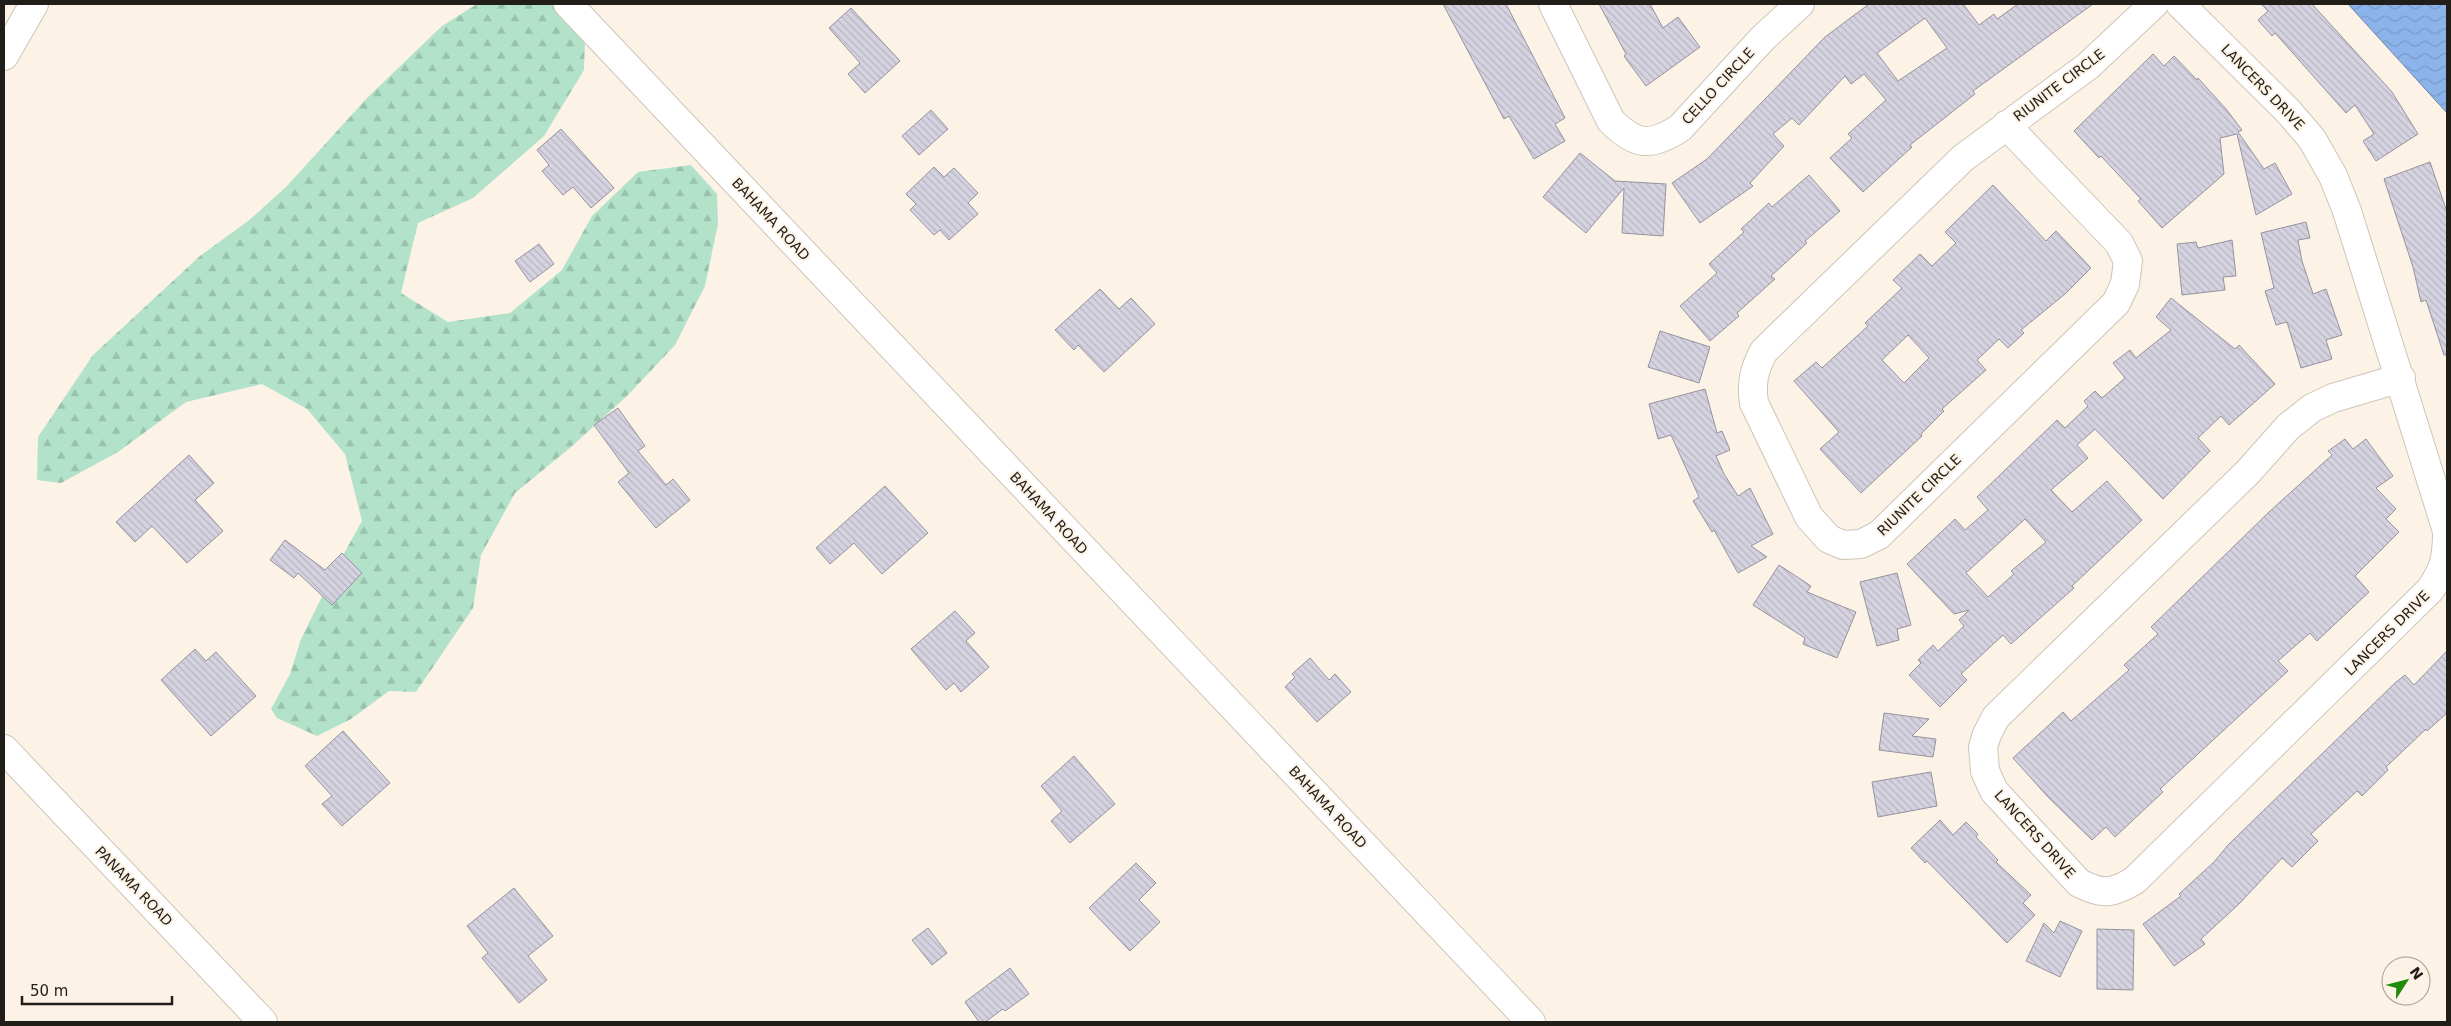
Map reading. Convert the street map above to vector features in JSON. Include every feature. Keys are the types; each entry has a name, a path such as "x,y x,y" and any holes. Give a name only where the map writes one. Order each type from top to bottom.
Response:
{"street":[{"path":"4,56 34,4"},
{"name":"BAHAMA ROAD","path":"568,4 1531,1022"},
{"name":"CELLO CIRCLE","path":"1553,4 1611,120 1624,133 1638,140 1652,142 1665,138 1680,128 1763,38 1800,4"},
{"name":"RIUNITE CIRCLE","path":"2006,125 2119,243 2128,261 2126,284 2116,303 1879,535 1861,544 1842,546 1830,539 1809,518 1754,403 1752,388 1754,369 1764,351 1963,158 2006,125 2088,66 2154,4"},
{"name":"LANCERS DRIVE","path":"2180,4 2288,111 2316,146 2333,176 2347,211 2401,378 2447,531 2447,556 2441,574 2430,590 2135,880 2119,890 2097,892 2079,883 1994,791 1985,771 1983,747 1996,717 2248,472 2288,427 2312,408 2333,398 2401,378"},
{"name":"PANAMA ROAD","path":"4,749 263,1022"}],"green space":[{"path":"477,4 552,4 585,39 584,70 544,136 473,198 418,223 401,293 448,322 510,313 562,270 592,216 638,172 691,165 717,194 718,224 705,286 675,345 628,395 571,447 515,493 481,555 473,608 416,692 389,691 351,719 317,736 277,718 271,709 290,674 301,639 337,566 362,521 345,454 307,409 262,384 186,402 118,452 61,483 37,480 38,437 93,355 200,256 248,221 286,187 368,97 442,26"}],"water":[{"path":"2348,4 2447,4 2447,113"}],"building":[{"path":"1443,4 1506,4 1565,118 1555,124 1565,141 1534,159 1509,116 1504,119"},
{"path":"1599,4 1650,4 1663,28 1678,17 1700,47 1646,86 1624,56 1626,54"},
{"path":"1869,4 1963,4 1979,25 1994,14 1997,19 2018,4 2093,4 1973,91 1975,94 1910,145 1912,147 1863,192 1830,158 1852,138 1848,134 1886,100 1864,74 1851,84 1845,76 1799,125 1792,118 1773,134 1784,146 1750,183 1753,186 1700,223 1672,183 1707,159 1825,37","holes":["1925,18 1947,48 1898,81 1877,53"]},
{"path":"2261,4 2312,4 2392,92 2418,134 2376,161 2363,141 2374,134 2355,105 2346,113 2275,33 2272,36 2258,20 2268,11"},
{"path":"851,8 900,61 865,93 848,74 860,63 829,28"},
{"path":"2153,54 2164,66 2174,56 2197,80 2198,78 2242,130 2238,132 2264,169 2275,163 2292,194 2256,215 2237,134 2220,138 2224,174 2162,228 2138,201 2141,199 2101,156 2099,158 2074,131"},
{"path":"931,110 948,129 919,155 902,136"},
{"path":"561,129 614,188 591,208 573,187 563,195 542,171 549,165 537,150"},
{"path":"1580,153 1615,181 1666,184 1663,236 1622,233 1624,188 1586,233 1543,197"},
{"path":"2430,162 2447,212 2447,355 2444,355 2426,300 2421,302 2413,267 2384,179"},
{"path":"934,167 944,177 954,168 978,193 968,203 978,214 949,240 940,230 934,235 910,210 916,204 906,194"},
{"path":"1809,175 1840,211 1805,241 1807,243 1771,276 1775,279 1737,313 1739,316 1710,341 1680,306 1717,273 1709,264 1744,232 1741,229 1769,203 1772,207"},
{"path":"1993,185 2046,241 2056,231 2091,268 2065,294 2021,330 2024,333 2008,348 1999,339 1977,360 1986,370 1942,409 1944,411 1921,434 1922,436 1861,493 1820,449 1839,432 1794,381 1816,362 1822,368 1868,326 1865,323 1902,288 1893,280 1920,254 1932,266 1956,243 1945,232","holes":["1908,335 1929,358 1904,383 1882,360"]},
{"path":"2306,222 2310,238 2298,240 2302,261 2313,294 2326,289 2342,335 2326,340 2332,359 2301,368 2287,322 2276,325 2265,291 2274,288 2261,233"},
{"path":"2232,240 2236,276 2223,277 2225,290 2182,295 2177,244 2196,242 2198,248"},
{"path":"539,244 554,264 530,282 515,261"},
{"path":"1100,289 1119,309 1131,298 1155,324 1104,372 1078,345 1074,350 1055,330"},
{"path":"2171,298 2235,349 2239,345 2275,384 2229,425 2221,416 2198,438 2210,451 2163,499 2095,429 2077,445 2088,458 2051,490 2072,512 2107,481 2142,520 2072,586 2074,588 2011,644 2003,635 1961,674 1967,680 1940,707 1909,675 1921,663 1918,660 1933,645 1938,651 1964,626 1959,620 1969,610 1954,614 1907,564 1955,519 1965,530 1988,510 1977,497 2057,420 2065,428 2088,406 2084,401 2095,391 2102,398 2125,378 2113,363 2130,350 2136,358 2171,330 2156,317","holes":["2025,519 2046,542 2011,571 2014,574 1988,597 1966,573"]},
{"path":"1660,331 1710,347 1699,383 1648,367"},
{"path":"1705,389 1717,433 1722,431 1730,450 1716,456 1724,474 1738,496 1750,488 1773,534 1751,546 1767,557 1738,573 1714,530 1712,532 1693,501 1699,497 1671,435 1658,439 1649,404"},
{"path":"618,408 645,446 638,451 666,485 673,479 690,500 656,528 618,482 629,473 594,425"},
{"path":"2345,439 2353,449 2366,439 2393,476 2376,488 2396,509 2386,519 2399,532 2355,576 2369,592 2317,641 2310,633 2278,661 2288,671 2160,789 2163,792 2115,837 2106,827 2092,840 2048,797 2013,758 2063,712 2071,721 2129,670 2124,665 2158,634 2151,627 2269,512 2332,455 2328,451"},
{"path":"189,455 214,483 195,500 223,531 187,563 152,526 135,542 116,522"},
{"path":"885,486 928,533 882,574 854,543 830,564 816,548"},
{"path":"285,540 325,570 342,553 362,573 332,605 298,573 294,578 270,560"},
{"path":"1779,565 1811,586 1807,592 1856,612 1837,658 1803,644 1805,638 1753,605"},
{"path":"1897,573 1911,625 1897,629 1899,640 1877,646 1860,582"},
{"path":"955,611 975,633 966,641 989,667 961,692 954,683 946,690 911,649"},
{"path":"195,649 206,661 216,652 256,696 211,736 161,680"},
{"path":"2447,651 2447,713 2427,731 2426,729 2386,767 2388,770 2362,796 2357,791 2311,834 2318,841 2292,867 2282,858 2240,903 2201,939 2205,944 2174,966 2143,924 2181,896 2179,894 2214,862 2229,844 2395,683 2405,675 2414,685"},
{"path":"1310,658 1329,680 1335,674 1351,692 1317,722 1285,687 1295,677 1292,674"},
{"path":"1884,713 1929,719 1912,736 1936,739 1933,757 1879,750"},
{"path":"343,731 390,783 342,826 322,804 332,796 305,766"},
{"path":"1074,756 1115,804 1070,843 1051,821 1062,811 1041,786"},
{"path":"1931,772 1937,806 1878,817 1872,782"},
{"path":"1940,820 1953,835 1966,822 1978,834 1976,837 1998,860 1996,862 2031,895 2023,903 2035,915 2007,943 1927,861 1925,863 1911,848"},
{"path":"1136,863 1156,883 1139,900 1160,922 1130,951 1089,908"},
{"path":"514,888 553,936 528,956 547,980 519,1003 482,958 488,953 467,926"},
{"path":"2060,921 2082,931 2060,977 2026,961 2044,923 2054,933"},
{"path":"928,928 947,953 932,965 912,940"},
{"path":"2097,929 2134,930 2133,990 2097,989"},
{"path":"1010,968 1029,994 1005,1011 1003,1009 985,1022 979,1022 965,1002"}]}
